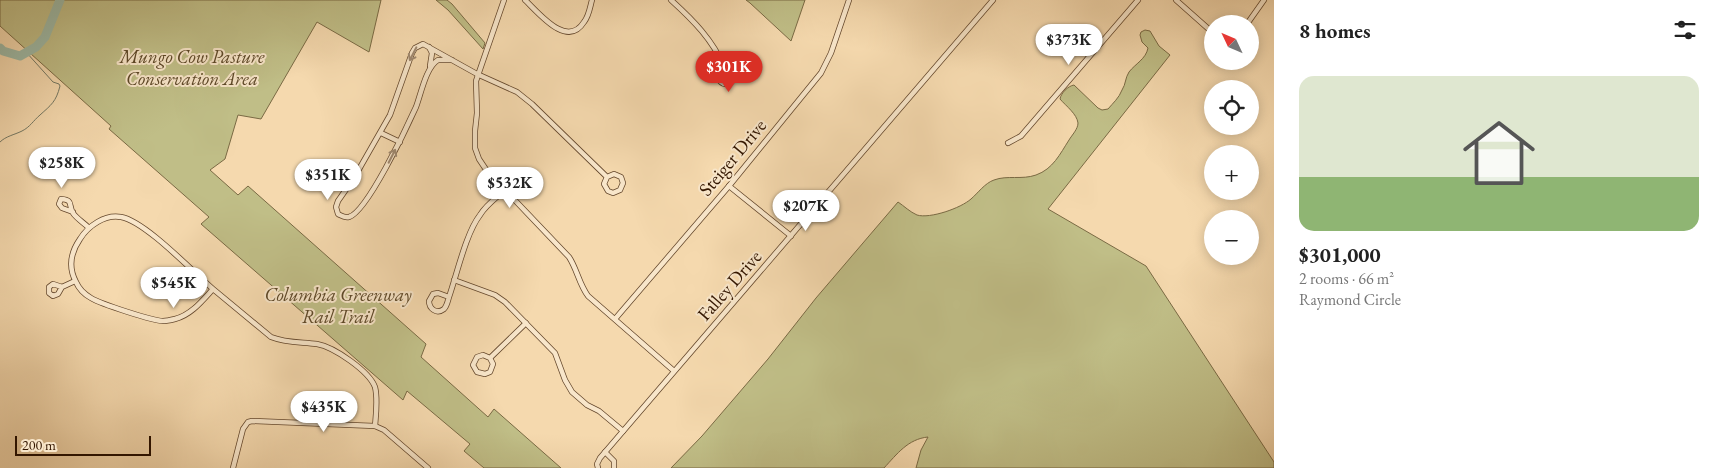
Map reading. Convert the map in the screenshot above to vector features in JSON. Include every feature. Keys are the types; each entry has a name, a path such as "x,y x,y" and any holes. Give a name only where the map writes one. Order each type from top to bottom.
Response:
{"street":[{"path":"504,0 477,74 477,113 474,140 482,166 564,251 573,264 580,283 588,296 674,371"},
{"path":"525,0 555,28 567,32 576,30 584,23 592,0"},
{"path":"671,0 691,18 708,38 719,55 724,68"},
{"name":"Steiger Drive","path":"614,320 729,186 821,73 831,53 849,0"},
{"name":"Falley Drive","path":"598,468 598,460 993,0"},
{"path":"1008,143 1021,136 1138,0"},
{"path":"1176,0 1204,25"},
{"path":"1253,15 1264,0"},
{"path":"428,46 432,53 430,68 421,95 400,142 377,183 351,217 345,218 338,214 336,207 338,201 354,178 390,115 412,53 415,48 423,44 428,46 477,74 509,87 525,97 606,177"},
{"path":"430,68 438,60 452,60"},
{"path":"381,133 400,142"},
{"path":"614,174 621,177 624,183 620,190 613,193 608,191 604,184 606,177 614,174"},
{"path":"729,186 791,236"},
{"path":"449,296 438,293 433,294 429,299 430,306 436,311 441,310 445,306 449,296 475,222 482,211 505,190"},
{"path":"73,212 88,227"},
{"path":"213,289 187,314 163,322 92,298 81,291 75,281 71,266 73,253 88,227 114,216 133,221 152,234 213,289 272,337 279,340 320,345 350,360 371,381 375,388 375,426"},
{"path":"454,280 495,295 505,302 555,353 565,380 572,392 587,405 600,411 623,431"},
{"path":"62,288 75,281"},
{"path":"490,358 526,324"},
{"path":"483,355 490,358 493,364 490,372 484,374 477,372 473,365 476,359 483,355"},
{"path":"233,468 244,429 248,422 375,426 384,430 428,468"},
{"path":"605,452 614,461 614,468"}],"green space":[{"path":"0,0 381,0 369,52 317,22 261,119 238,115 225,159 210,170 238,195 248,186 426,344 421,357 488,417 494,409 561,468 484,468 464,451 470,444 407,391 403,400 201,224 209,217 109,129 111,126 0,26"},
{"path":"436,0 447,0 452,4 485,43 483,49 448,10"},
{"path":"746,0 805,0 791,41 750,3"},
{"path":"1145,30 1150,31 1159,46 1170,55 1048,209 1146,266 1274,462 1274,468 916,468 921,450 928,437 909,444 884,468 671,468 702,436 768,359 816,298 898,202 917,215 937,214 953,209 971,199 991,181 1036,175 1047,169 1059,156 1078,125 1076,116 1060,99 1063,92 1074,85 1098,108 1102,110 1108,109 1119,96 1129,72 1147,52 1148,48 1142,42 1140,35"}],"waterway":[{"path":"0,48 3,51 20,56 36,47 45,37 60,0"},
{"path":"0,142 27,128 53,103 60,86 53,82 26,52"}],"park label":[{"name":"Mungo Cow Pasture Conservation Area","path":"192,67"},
{"name":"Columbia Greenway Rail Trail","path":"338,305"}]}
